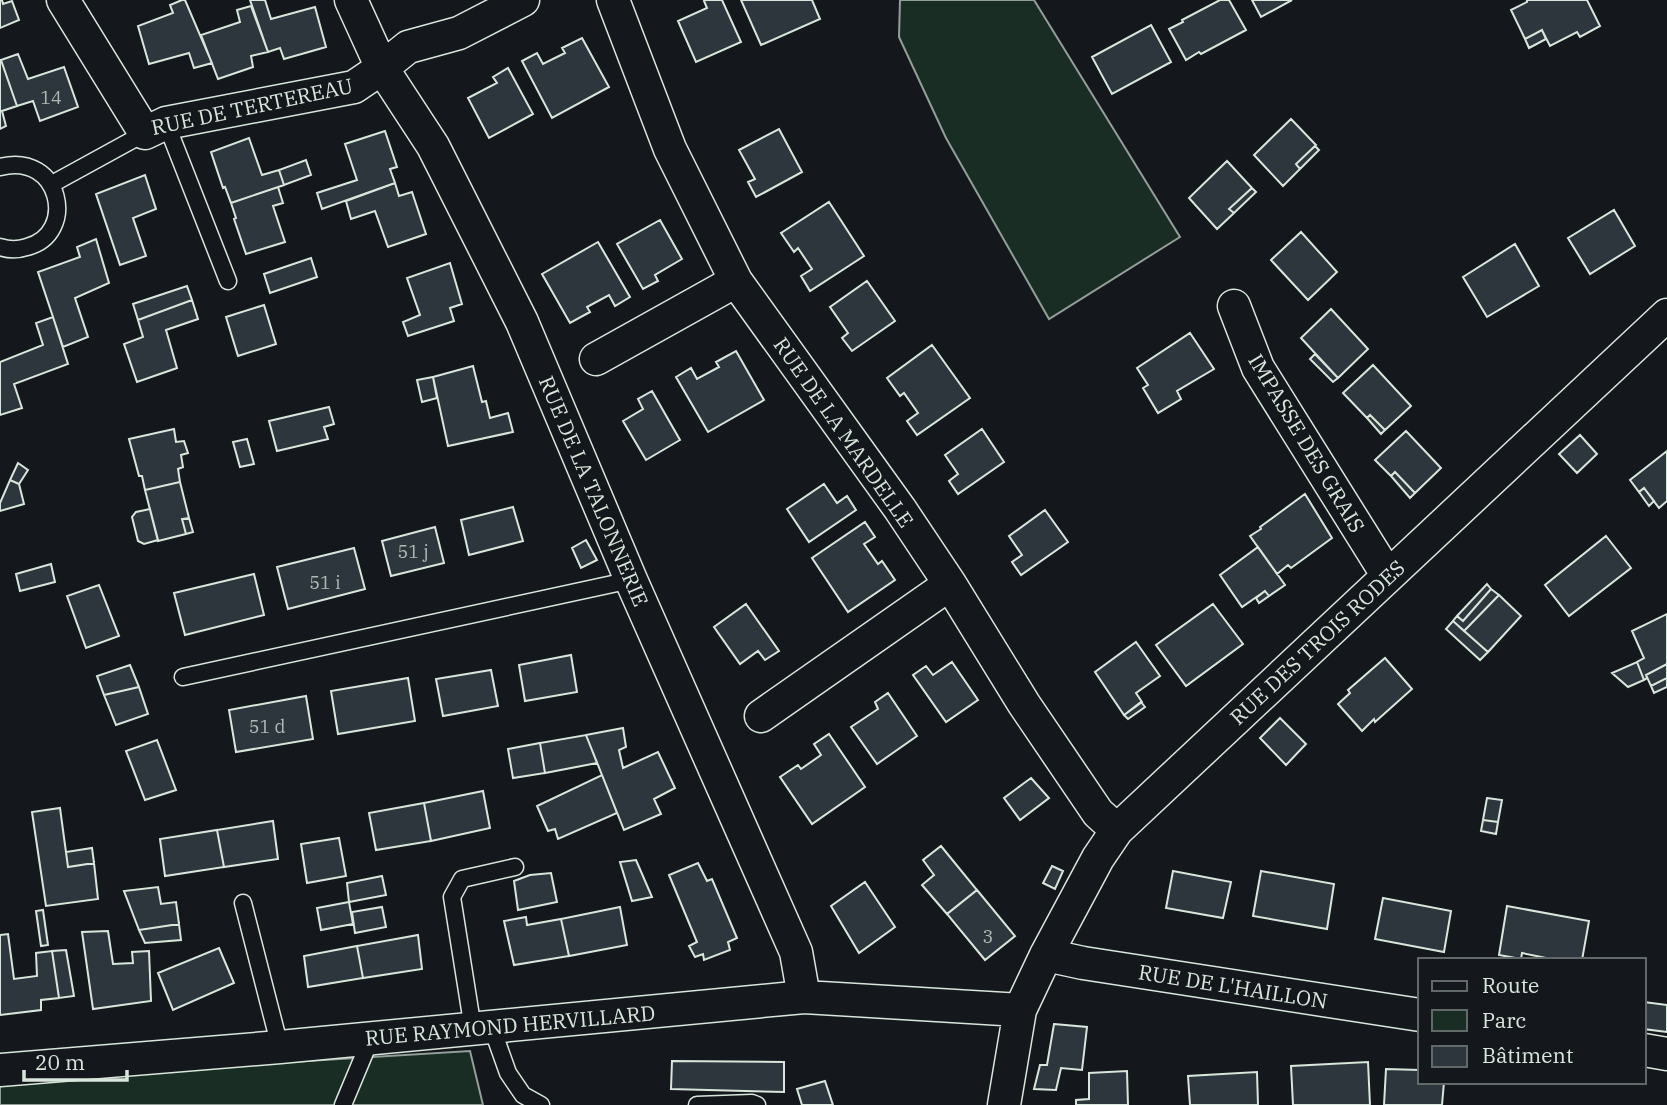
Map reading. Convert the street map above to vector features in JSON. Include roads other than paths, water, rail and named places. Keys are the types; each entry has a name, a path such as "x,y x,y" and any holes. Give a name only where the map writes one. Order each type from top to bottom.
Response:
{"street":[{"name":"RUE DE TERTEREAU","path":"63,0 156,128 354,87 382,68"},
{"name":"RUE DE LA TALONNERIE","path":"351,0 382,68 433,146 522,322 631,580 796,952 804,997"},
{"path":"382,68 408,47 459,33 523,0"},
{"name":"RUE DE LA MARDELLE","path":"613,0 670,149 736,281 900,509 1098,813 1117,830"},
{"path":"596,359 736,281"},
{"name":"IMPASSE DES GRAIS","path":"1234,306 1258,368 1388,576"},
{"name":"RUE DES TROIS RODES","path":"1004,1105 1020,1010 1098,858 1117,830 1667,315"},
{"path":"761,716 950,584"},
{"name":"RUE DE L'HAILLON","path":"1046,955 1418,1015"},
{"name":"RUE RAYMOND HERVILLARD","path":"0,1070 482,1029 804,997 1020,1010"},
{"path":"1646,1050 1667,1054"}],"lane":[{"path":"52,184 156,128 228,281"},
{"path":"0,167 11,164 26,165 39,172 52,184 57,211 54,225 45,237 33,246 18,250 0,247"},
{"path":"183,677 631,580"},
{"path":"515,867 462,879 452,897 482,1029 523,1095 541,1105"},
{"path":"243,903 280,1047"},
{"path":"343,1105 371,1038"},
{"path":"696,1105 752,1102 757,1105"}]}
